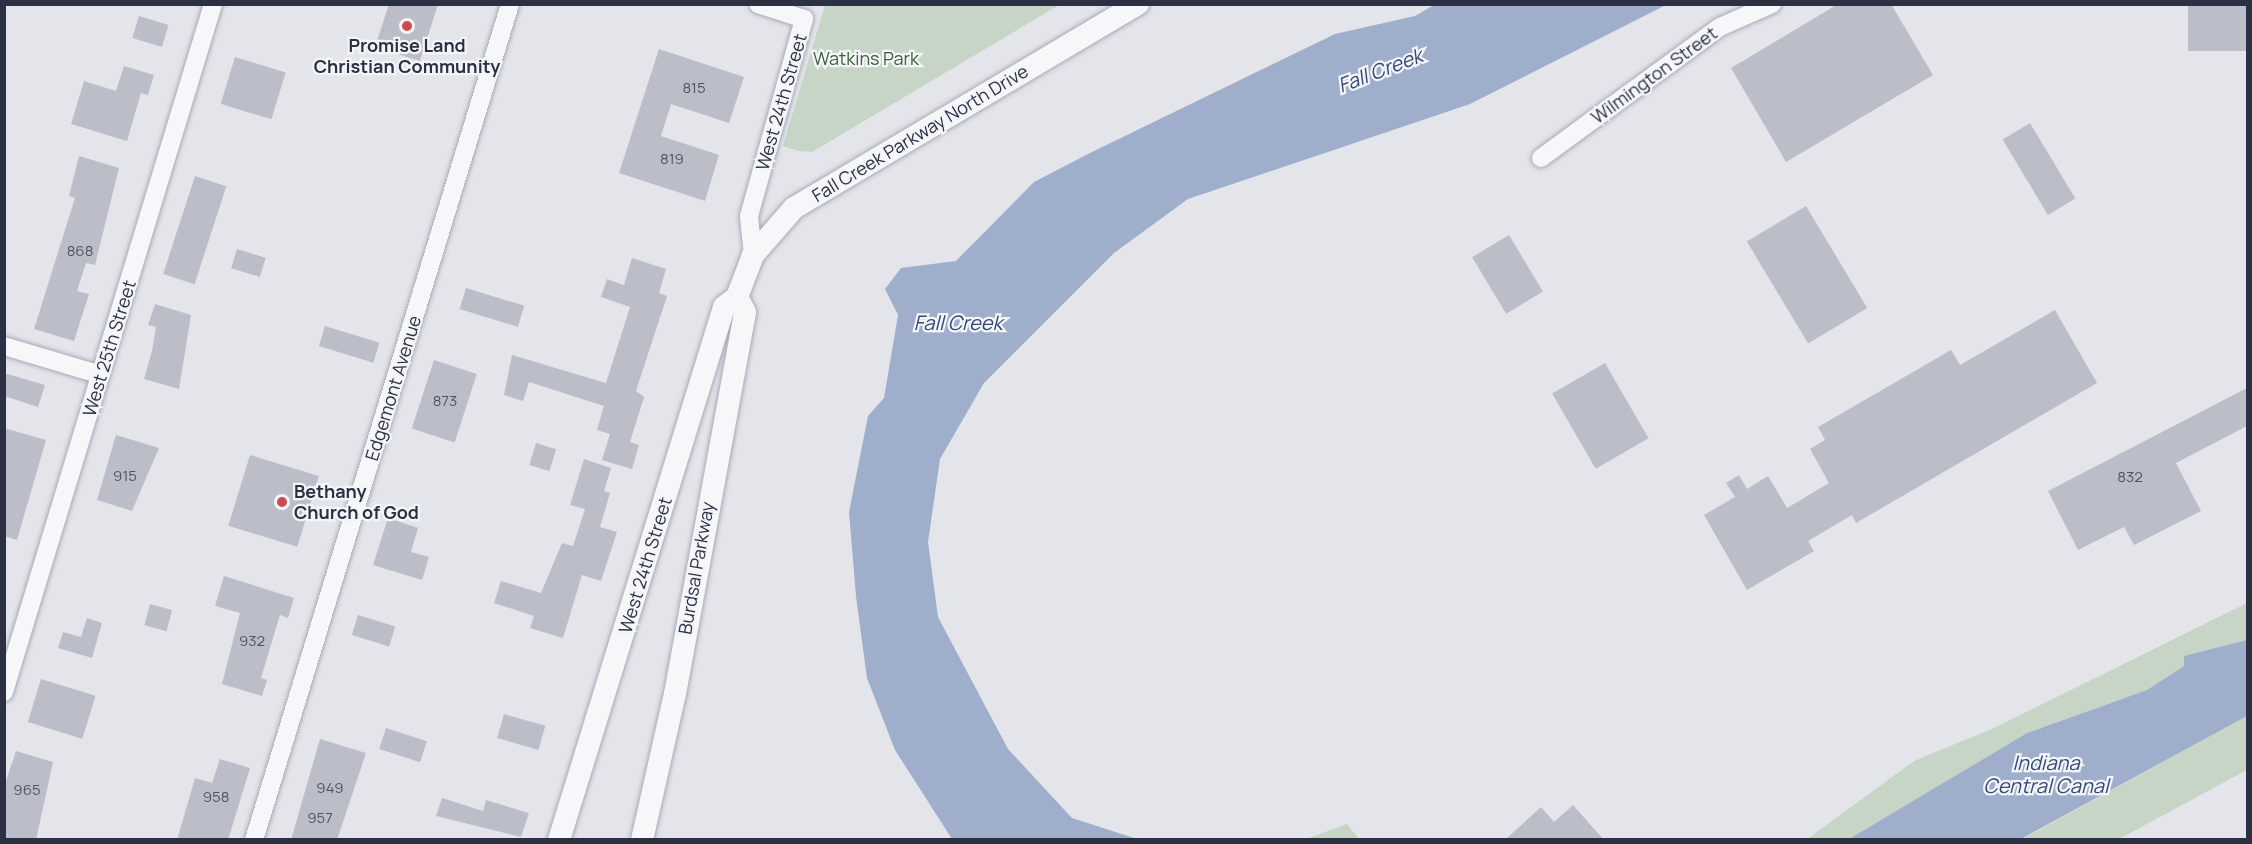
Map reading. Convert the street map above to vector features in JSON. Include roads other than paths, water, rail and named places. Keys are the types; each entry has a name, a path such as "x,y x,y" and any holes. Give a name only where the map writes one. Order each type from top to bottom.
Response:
{"street":[{"name":"West 25th Street","path":"4,692 213,4"},
{"name":"Edgemont Avenue","path":"254,840 510,4"},
{"name":"West 24th Street","path":"753,255 749,216 804,19 758,4"},
{"name":"Fall Creek Parkway North Drive","path":"737,297 753,255 794,208 1138,4"},
{"name":"Wilmington Street","path":"1541,158 1719,27 1773,4"},
{"name":"West 24th Street","path":"559,840 724,307 737,297"},
{"name":"Burdsal Parkway","path":"642,840 675,694 725,399 745,312 737,297"},
{"path":"4,346 101,375"}],"water":[{"name":"Fall Creek","path":"1434,5 1666,5 1470,104 1188,199 1114,253 984,383 940,459 928,542 938,617 1008,749 1072,818 1137,839 952,839 895,750 867,678 856,596 849,512 868,416 884,398 898,315 885,289 901,268 956,261 1034,182 1335,34 1415,16"},
{"name":"Indiana Central Canal","path":"2247,640 2247,716 2021,839 1849,839 2027,733 2147,690 2184,666 2184,656"}],"place":[{"name":"Promise Land Christian Community","path":"407,26"},
{"name":"Bethany Church of God","path":"282,502"}],"park label":[{"name":"Watkins Park","path":"866,58"}]}
